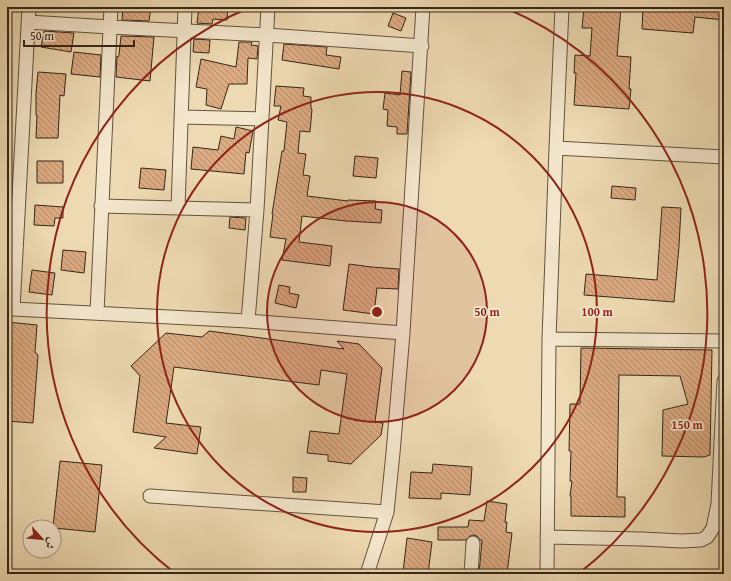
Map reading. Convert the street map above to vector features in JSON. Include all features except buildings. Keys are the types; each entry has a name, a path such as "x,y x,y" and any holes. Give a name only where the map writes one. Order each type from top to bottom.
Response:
{"street":[{"path":"29,7 10,309 248,321 403,333"},
{"path":"97,313 111,7"},
{"path":"178,208 185,7"},
{"path":"248,321 257,210 268,7"},
{"path":"367,574 387,512 403,333 422,46 423,7"},
{"path":"547,574 549,339 562,7"},
{"path":"28,22 267,35 422,46"},
{"path":"181,117 262,120"},
{"path":"556,148 724,157"},
{"path":"101,206 257,210"},
{"path":"549,339 724,340"},
{"path":"547,538 682,541 701,540 707,537 713,528 718,504 724,380"},
{"path":"150,496 387,512"},
{"path":"471,574 473,543"}]}
